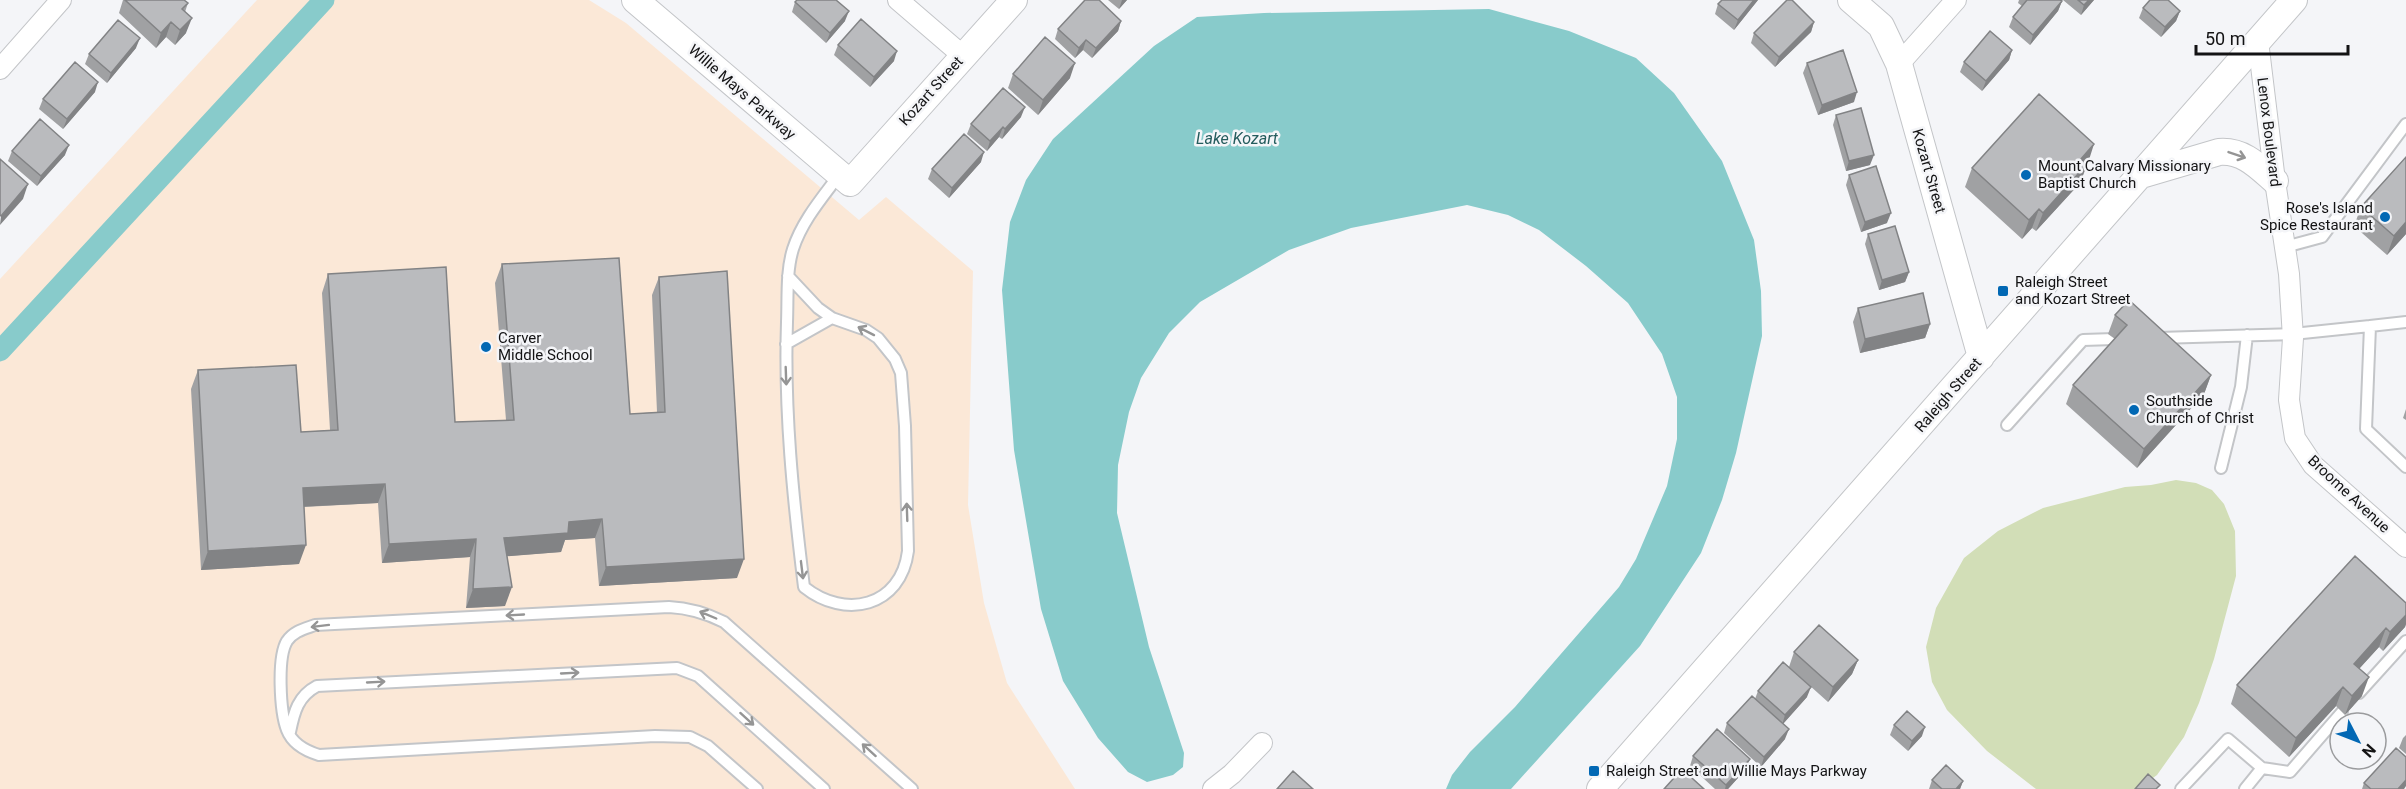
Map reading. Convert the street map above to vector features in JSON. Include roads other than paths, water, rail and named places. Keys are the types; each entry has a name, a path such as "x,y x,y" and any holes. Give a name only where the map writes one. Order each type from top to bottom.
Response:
{"street":[{"path":"0,69 61,0"},
{"name":"Willie Mays Parkway","path":"635,0 845,179"},
{"path":"898,0 963,55"},
{"name":"Kozart Street","path":"845,179 1014,0"},
{"name":"Kozart Street","path":"1851,0 1881,26 1899,64 1981,357"},
{"path":"1899,64 1956,0"},
{"name":"Raleigh Street","path":"1600,789 2294,0"},
{"name":"Lenox Boulevard","path":"2258,41 2289,273 2293,334 2289,400 2295,438"},
{"path":"2141,175 2219,152 2230,151 2257,165 2275,181"},
{"name":"Broome Avenue","path":"2295,438 2313,465 2406,547"},
{"path":"1213,789 1232,774 1263,743"}],"lane":[{"path":"2285,247 2322,237 2406,124"},
{"path":"788,276 818,308 832,318 866,330 878,338 895,359 901,373 905,426 908,551 906,568 881,597 863,605 843,606 812,594 804,587 788,435 786,344 788,276 793,250 805,222 845,179"},
{"path":"786,344 832,318"},
{"path":"2143,338 2293,334 2406,322"},
{"path":"2370,326 2366,429 2406,467"},
{"path":"2221,468 2241,387 2247,335"},
{"path":"2007,424 2083,340 2114,339"},
{"path":"757,789 708,746 690,737 655,736 331,756 310,752 294,741 286,729 281,657 287,642 297,632 315,626 688,608 706,613 724,622 912,789"},
{"path":"2359,693 2406,641"},
{"path":"290,735 294,711 300,699 317,686 677,668 698,676 824,789"},
{"path":"2181,789 2228,739 2262,768 2290,772 2328,728"},
{"path":"2245,789 2262,768"}],"water":[{"name":"Lake Kozart","path":"1489,9 1569,31 1636,58 1674,93 1722,161 1754,240 1761,291 1762,336 1736,453 1722,500 1701,553 1640,646 1511,789 1446,789 1452,775 1470,752 1515,707 1619,587 1636,559 1667,486 1677,439 1677,397 1662,354 1628,303 1586,266 1539,230 1508,215 1467,205 1351,228 1289,250 1200,302 1169,333 1141,378 1129,412 1118,465 1117,513 1149,647 1184,753 1183,767 1173,775 1147,782 1128,772 1098,738 1063,681 1041,609 1014,450 1002,290 1010,222 1026,180 1053,139 1154,46 1197,17 1264,13"}],"waterway":[{"path":"0,351 324,0"}],"place":[{"name":"Mount Calvary Missionary Baptist Church","path":"2026,175"},
{"name":"Rose's Island Spice Restaurant","path":"2385,217"},
{"name":"Raleigh Street and Kozart Street","path":"2003,291"},
{"name":"Carver Middle School","path":"486,347"},
{"name":"Southside Church of Christ","path":"2134,410"},
{"name":"Raleigh Street and Willie Mays Parkway","path":"1594,771"}]}
